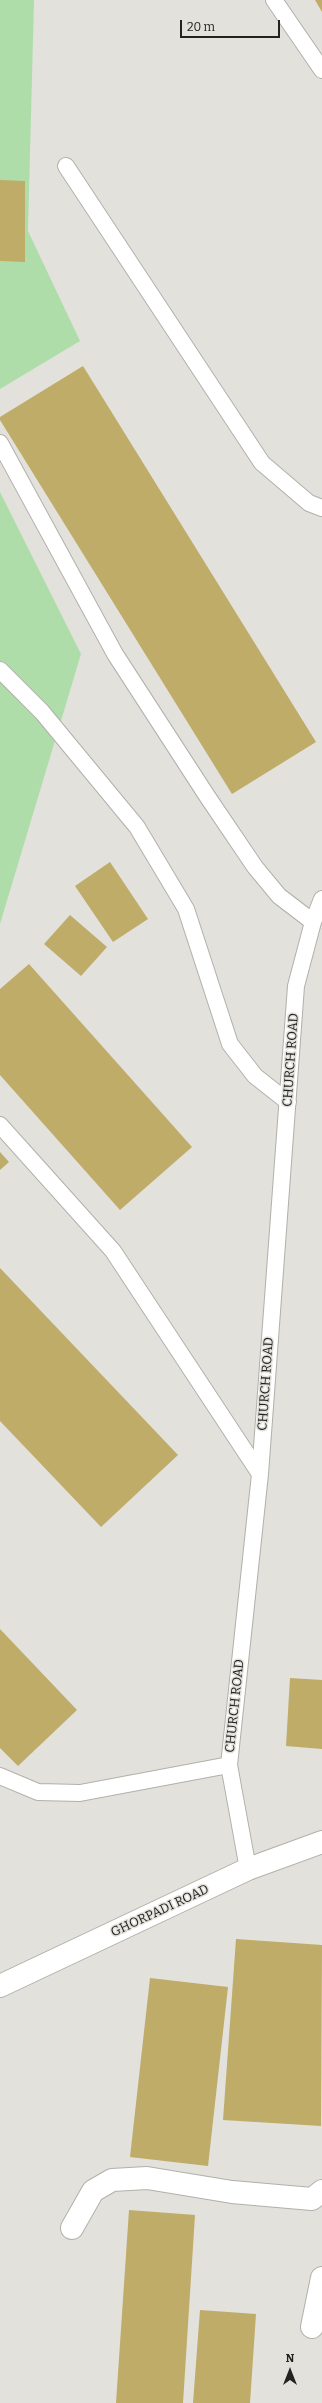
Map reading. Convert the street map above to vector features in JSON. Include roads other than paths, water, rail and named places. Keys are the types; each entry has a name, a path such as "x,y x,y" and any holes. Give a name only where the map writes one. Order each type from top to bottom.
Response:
{"main road":[{"name":"GHORPADI ROAD","path":"0,1986 248,1869 322,1842"},
{"path":"72,2228 93,2191 112,2180 147,2178 232,2192 312,2199 322,2191"},
{"path":"312,2327 322,2278"}],"lane":[{"path":"274,0 322,70"},
{"path":"66,166 262,463 309,503 322,508"},
{"path":"0,443 115,654 206,796 255,867 279,896 313,922"},
{"path":"0,670 42,712 137,827 186,909 230,1044 255,1076 288,1102"},
{"name":"CHURCH ROAD","path":"248,1869 229,1765 260,1474 296,986 313,922 322,899"},
{"path":"0,1126 113,1251 260,1474"},
{"path":"0,1776 38,1792 80,1793 229,1765"}]}
